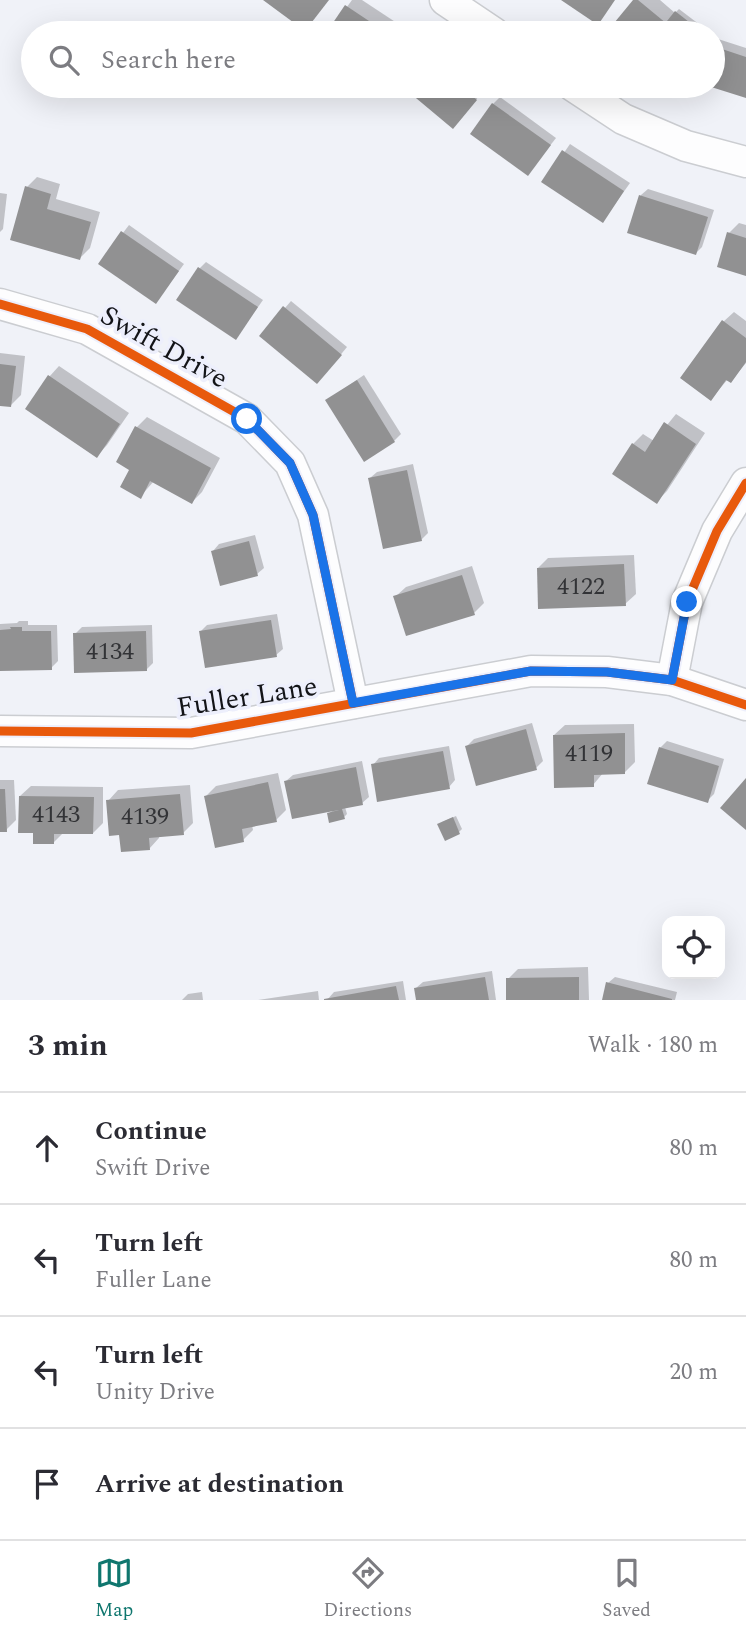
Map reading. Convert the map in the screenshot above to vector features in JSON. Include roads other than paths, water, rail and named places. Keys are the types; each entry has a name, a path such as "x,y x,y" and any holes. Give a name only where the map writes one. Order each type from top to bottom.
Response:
{"street":[{"path":"445,0 476,21"},
{"path":"591,98 623,119 687,146 746,162"},
{"name":"Swift Drive","path":"0,304 87,329 247,419 290,463 313,515 353,703"},
{"path":"672,680 687,602 717,531 746,483"},
{"name":"Fuller Lane","path":"0,731 191,733 531,671 607,672 672,680 746,705"}]}
